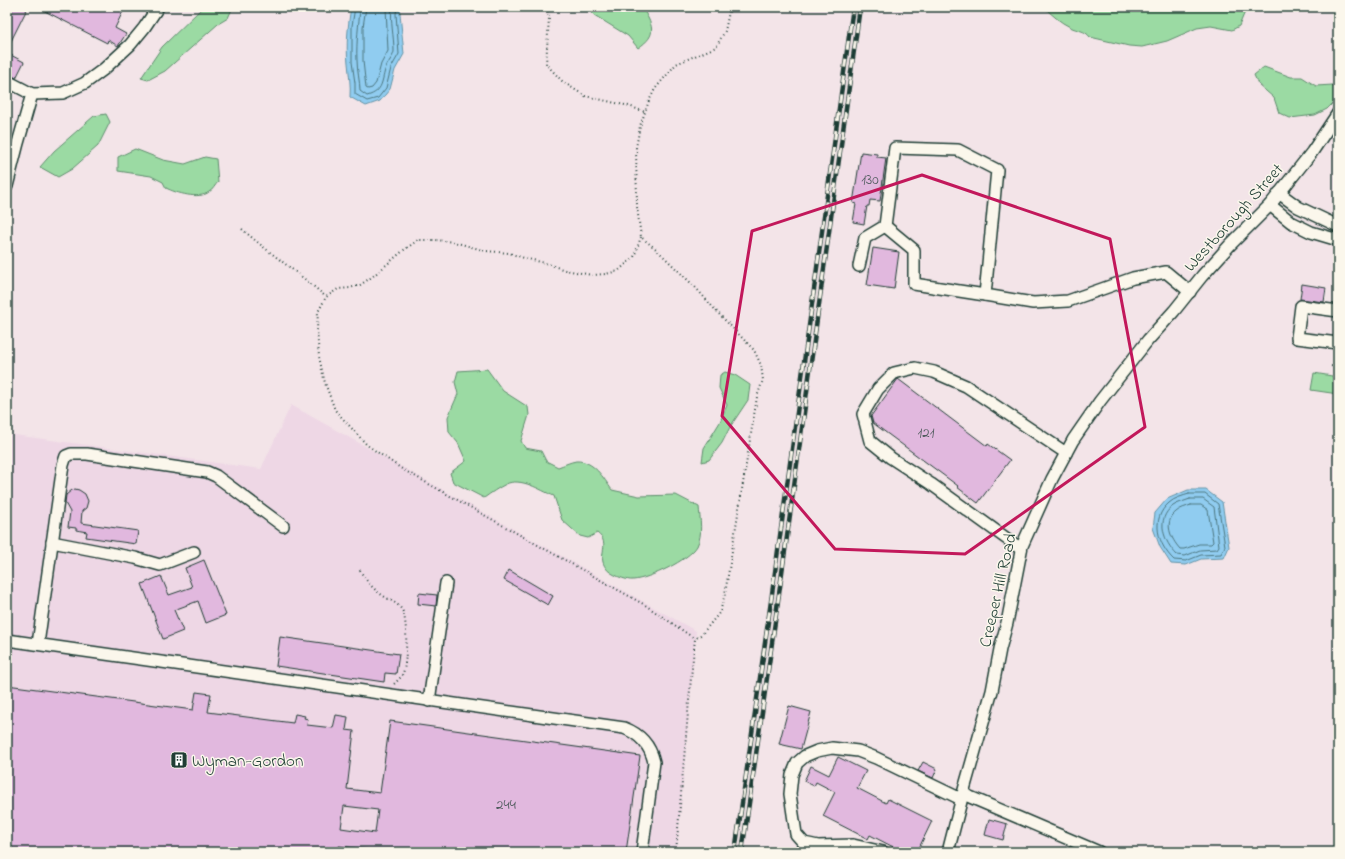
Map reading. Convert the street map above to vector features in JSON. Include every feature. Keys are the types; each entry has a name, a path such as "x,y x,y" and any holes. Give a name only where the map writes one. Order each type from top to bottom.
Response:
{"street":[{"path":"7,81 32,94 63,93 85,83 104,69 130,45 158,7"},
{"path":"7,186 32,94"},
{"name":"Westborough Street","path":"1148,340 1230,245 1270,204 1312,152 1338,113"},
{"path":"885,226 895,148 958,150 997,170 985,295"},
{"path":"1279,193 1298,207 1338,226"},
{"path":"1270,204 1291,222 1311,232 1338,240"},
{"path":"885,226 914,250 914,284 1033,303 1068,301 1133,278 1166,272 1190,292"},
{"path":"859,266 865,238 885,226"},
{"path":"1338,311 1301,306 1297,338 1338,343"},
{"name":"Creeper Hill Road","path":"948,852 993,686 1021,550 1032,520 1049,484 1073,440 1100,401 1148,340"},
{"path":"1021,550 931,484 891,458 870,441 862,414 878,389 894,374 915,368 934,372 966,386 1066,453"},
{"path":"38,644 63,465 66,456 71,454 86,454 207,472 222,480 283,526"},
{"path":"52,542 135,558 160,565 194,552"},
{"path":"429,701 446,583"},
{"path":"7,640 624,728 641,737 652,754 654,762 642,852"},
{"path":"883,852 853,845 818,846 804,843 796,834 790,794 792,775 797,763 805,756 817,751 832,748 858,751 962,797 1099,852"}],"path":[{"path":"547,7 549,18 546,64 563,82 585,96 629,106 645,112"},
{"path":"695,638 645,605 402,469 367,445 335,410 325,383 319,357 317,329 318,312 326,297 338,289 360,285 418,240 454,242 486,250 509,253 565,270 592,275 618,271 634,257 641,237 637,207 636,148 640,126 649,100 655,89 676,64 716,47 725,31 730,7"},
{"path":"242,229 269,252 307,280 326,297"},
{"path":"641,237 656,249 696,288 754,350 761,365 762,380 757,397 725,594 720,612 706,630 695,638 676,852"},
{"path":"1331,366 1338,367"},
{"path":"360,570 365,579 382,596 394,602 402,610 405,621 406,656 404,672 400,679 384,694"}],"highlighted area":[{"path":"922,175 1110,239 1145,427 965,554 835,549 722,416 752,231"}],"shaded area":[{"name":"Wyman-Gordon","path":"291,405 696,631 677,852 7,852 7,434 261,469"}],"green space":[{"path":"203,7 233,7 228,18 218,24 165,71 148,80 141,78 162,47"},
{"path":"587,7 642,7 651,24 651,34 645,43 638,48 628,36 594,15"},
{"path":"1044,7 1247,7 1239,26 1232,30 1211,26 1197,28 1167,41 1142,47 1129,46 1090,37 1084,32 1063,23"},
{"path":"1264,67 1291,77 1302,77 1316,86 1333,85 1338,89 1338,98 1327,109 1315,115 1290,118 1279,113 1274,98 1258,84 1254,75"},
{"path":"106,114 110,122 98,146 72,169 58,177 40,167 54,151 94,116"},
{"path":"135,149 163,160 185,164 205,157 216,159 218,182 209,192 194,196 181,194 166,188 163,182 151,176 118,171 118,157"},
{"path":"487,369 503,391 528,407 529,415 521,441 525,448 541,451 546,461 558,467 576,461 588,464 598,471 612,490 639,496 676,495 699,507 701,526 700,537 697,546 693,551 677,563 649,576 633,580 623,578 611,573 603,563 602,559 604,545 601,537 597,533 588,538 580,536 562,520 554,496 524,483 512,482 497,489 484,498 453,482 450,473 466,461 458,443 449,432 448,417 458,394 455,382 458,371"},
{"path":"725,372 735,375 750,385 748,400 730,427 722,443 709,460 702,462 704,448 720,422 727,405 719,388 720,375"},
{"path":"1314,373 1338,377 1338,394 1311,390"}],"water":[{"path":"351,7 401,7 400,14 404,54 395,70 390,89 380,101 366,106 350,97 347,42"},
{"path":"1188,490 1206,490 1222,502 1229,547 1224,558 1201,559 1186,565 1171,564 1160,547 1153,528 1155,513 1167,499"}],"building":[{"path":"7,7 28,7 7,49"},
{"path":"37,7 125,7 115,28 126,34 118,46 108,40 107,43"},
{"path":"7,53 24,62 16,78 7,73"},
{"path":"861,152 877,154 877,157 886,158 880,201 870,200 869,206 867,206 864,224 853,222 856,204 853,203"},
{"path":"873,248 899,252 894,289 867,285"},
{"path":"1302,284 1326,288 1324,302 1300,299"},
{"path":"898,379 987,446 988,444 1010,460 978,503 957,487 958,486 873,423 871,416"},
{"path":"75,489 85,494 88,501 86,508 82,511 81,523 138,531 136,544 86,537 87,532 68,527 70,512 65,503 66,495"},
{"path":"204,560 226,615 206,623 198,601 174,610 183,631 163,639 142,584 161,576 169,595 192,587 185,568"},
{"path":"509,570 553,596 548,605 504,580"},
{"path":"419,593 437,595 436,606 418,604"},
{"path":"280,637 399,654 396,674 385,673 384,682 276,666"},
{"name":"Wyman-Gordon","path":"7,685 193,710 196,692 211,694 208,712 293,723 295,714 305,716 304,718 308,719 307,725 333,728 336,715 348,717 346,730 354,731 347,789 380,793 390,721 640,756 626,852 372,852 372,850 339,846 338,852 7,852","holes":["344,806 378,810 375,833 341,828"]},
{"path":"789,706 811,712 801,749 779,744"},
{"path":"838,757 866,771 857,788 886,803 888,799 932,821 917,852 903,852 870,835 868,839 823,816 835,792 816,782 814,786 804,781 811,766 829,775"},
{"path":"923,762 937,769 933,778 918,771"},
{"path":"989,819 1007,824 1003,840 985,835"}],"railway":[{"path":"735,852 853,7"},
{"path":"742,852 860,7"}],"place":[{"name":"Wyman-Gordon","path":"179,760"}]}
